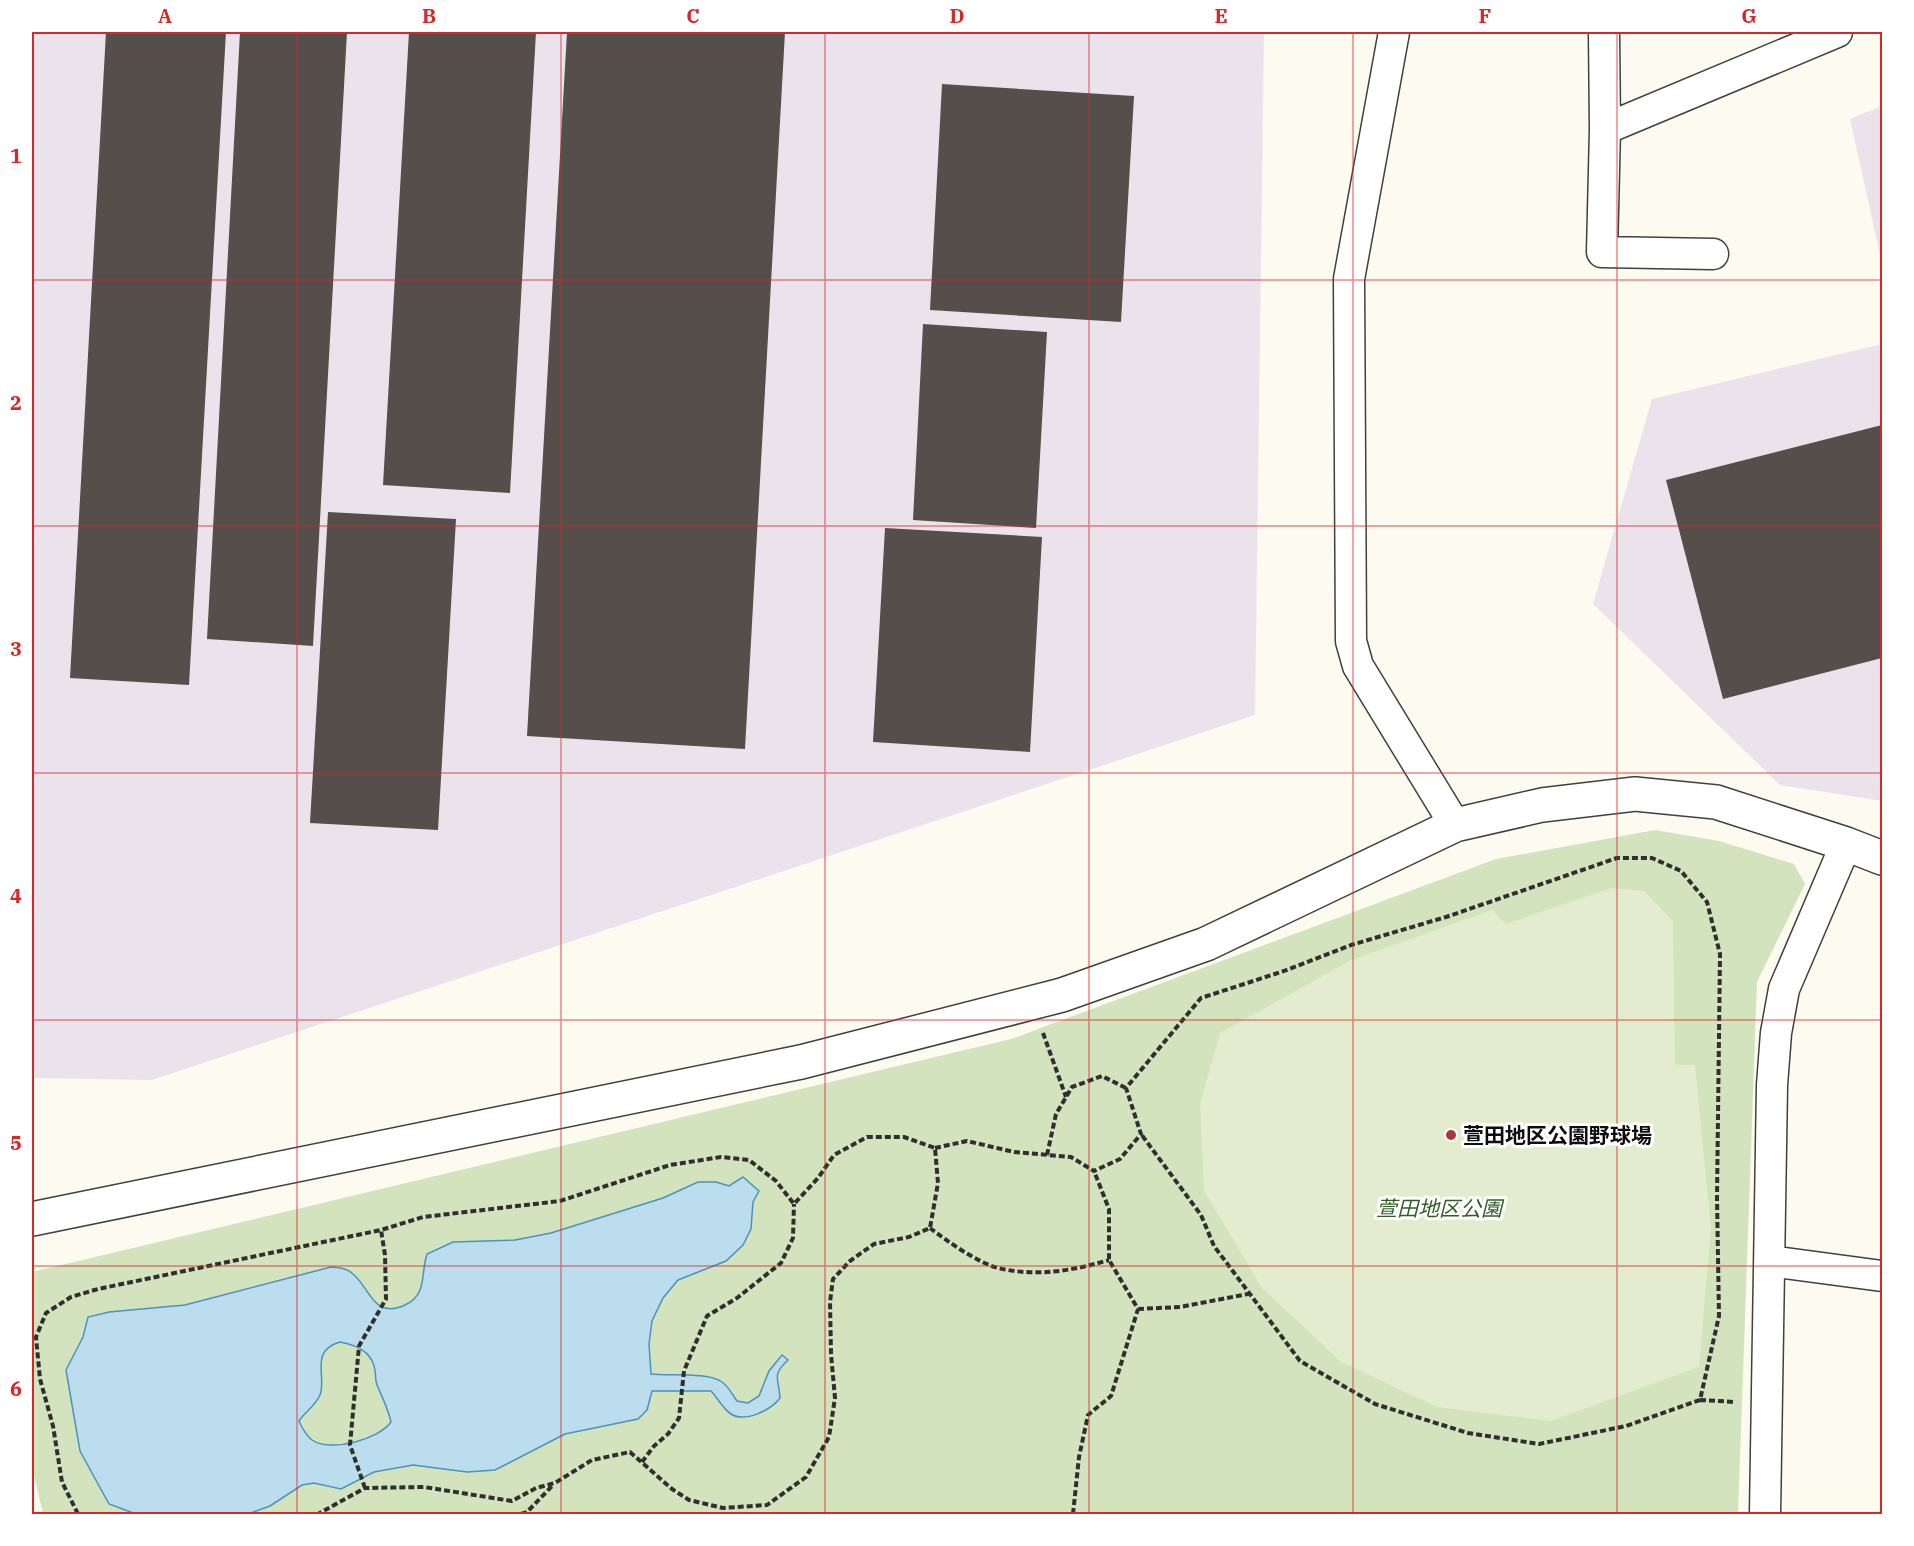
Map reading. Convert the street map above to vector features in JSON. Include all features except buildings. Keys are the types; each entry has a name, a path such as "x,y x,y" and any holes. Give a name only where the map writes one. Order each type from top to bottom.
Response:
{"street":[{"path":"1394,32 1349,279 1351,641 1358,666 1455,825"},
{"path":"1604,32 1605,129 1602,252 1713,254"},
{"path":"1605,129 1837,32"},
{"path":"32,1219 801,1062 1062,995 1206,944 1455,825 1542,805 1635,794 1716,802 1882,858"},
{"path":"1765,1515 1772,1085 1776,1033 1785,988 1846,844"},
{"path":"1770,1261 1882,1276"}],"path":[{"path":"1047,1155 1056,1114 1072,1087 1102,1076 1126,1088 1141,1134 1201,1215 1214,1246 1300,1361 1375,1404 1468,1433 1539,1444 1626,1426 1700,1400 1719,1316 1720,954 1707,902 1681,871 1652,858 1617,858 1446,917 1351,945 1284,971 1201,998 1126,1088"},
{"path":"1041,1027 1066,1098"},
{"path":"1095,1171 1120,1159 1141,1134"},
{"path":"794,1204 818,1178 834,1155 867,1137 904,1137 935,1148 967,1141 1014,1152 1071,1157 1095,1171 1109,1209 1109,1260 1138,1309 1111,1396 1088,1415 1079,1457 1072,1515"},
{"path":"930,1228 939,1183 935,1148"},
{"path":"78,1515 62,1482 53,1426 40,1379 36,1337 46,1313 71,1297 98,1289 381,1230 423,1216 560,1202 670,1165 721,1156 749,1160 776,1181 794,1204 794,1238 781,1263 737,1298 707,1316 684,1371 680,1418 642,1462"},
{"path":"930,1228 952,1245 997,1268 1037,1273 1074,1271 1109,1260"},
{"path":"521,1515 527,1512 555,1483 592,1460 630,1452 672,1489 689,1500 723,1508 767,1505 806,1477 830,1437 835,1398 830,1302 833,1279 850,1261 874,1244 909,1237 930,1228"},
{"path":"365,1488 350,1445 359,1346 386,1299 385,1255 381,1230"},
{"path":"1138,1309 1180,1307 1248,1294"},
{"path":"318,1515 365,1488 424,1487 512,1501 536,1488 555,1483"}],"shaded area":[{"path":"32,32 1264,32 1255,715 152,1080 32,1078"},
{"path":"1882,106 1882,264 1850,119"},
{"path":"1882,344 1882,801 1780,785 1593,604 1652,399"}],"green space":[{"name":"萱田地区公園","path":"1655,830 1719,841 1794,864 1805,884 1757,982 1738,1514 43,1514 32,1467 32,1272 1011,1039 1496,859"},
{"name":"萱田地区公園野球場","path":"1611,888 1644,891 1673,921 1675,1065 1695,1065 1711,1228 1699,1367 1551,1421 1437,1407 1341,1362 1262,1288 1204,1191 1200,1104 1220,1033 1351,960 1492,910 1506,924"}],"water":[{"path":"743,1177 759,1191 753,1202 751,1229 743,1245 726,1261 678,1280 663,1298 652,1321 649,1344 651,1374 716,1379 727,1386 737,1401 748,1403 759,1396 769,1371 782,1355 788,1360 778,1374 780,1398 771,1407 757,1414 743,1417 731,1414 711,1391 652,1391 647,1410 638,1419 565,1434 495,1470 467,1472 413,1465 374,1472 341,1489 314,1483 302,1485 270,1506 248,1514 136,1514 109,1504 80,1451 66,1370 83,1337 88,1317 109,1312 185,1305 331,1267 351,1272 378,1305 393,1309 408,1303 419,1293 427,1254 453,1242 515,1240 551,1233 663,1198 698,1182 716,1182 729,1186","holes":["340,1342 363,1350 374,1364 376,1383 391,1422 366,1439 342,1444 320,1444 310,1438 299,1421 320,1395 321,1365 325,1352"]}],"place":[{"name":"萱田地区公園野球場","path":"1451,1135"}]}
